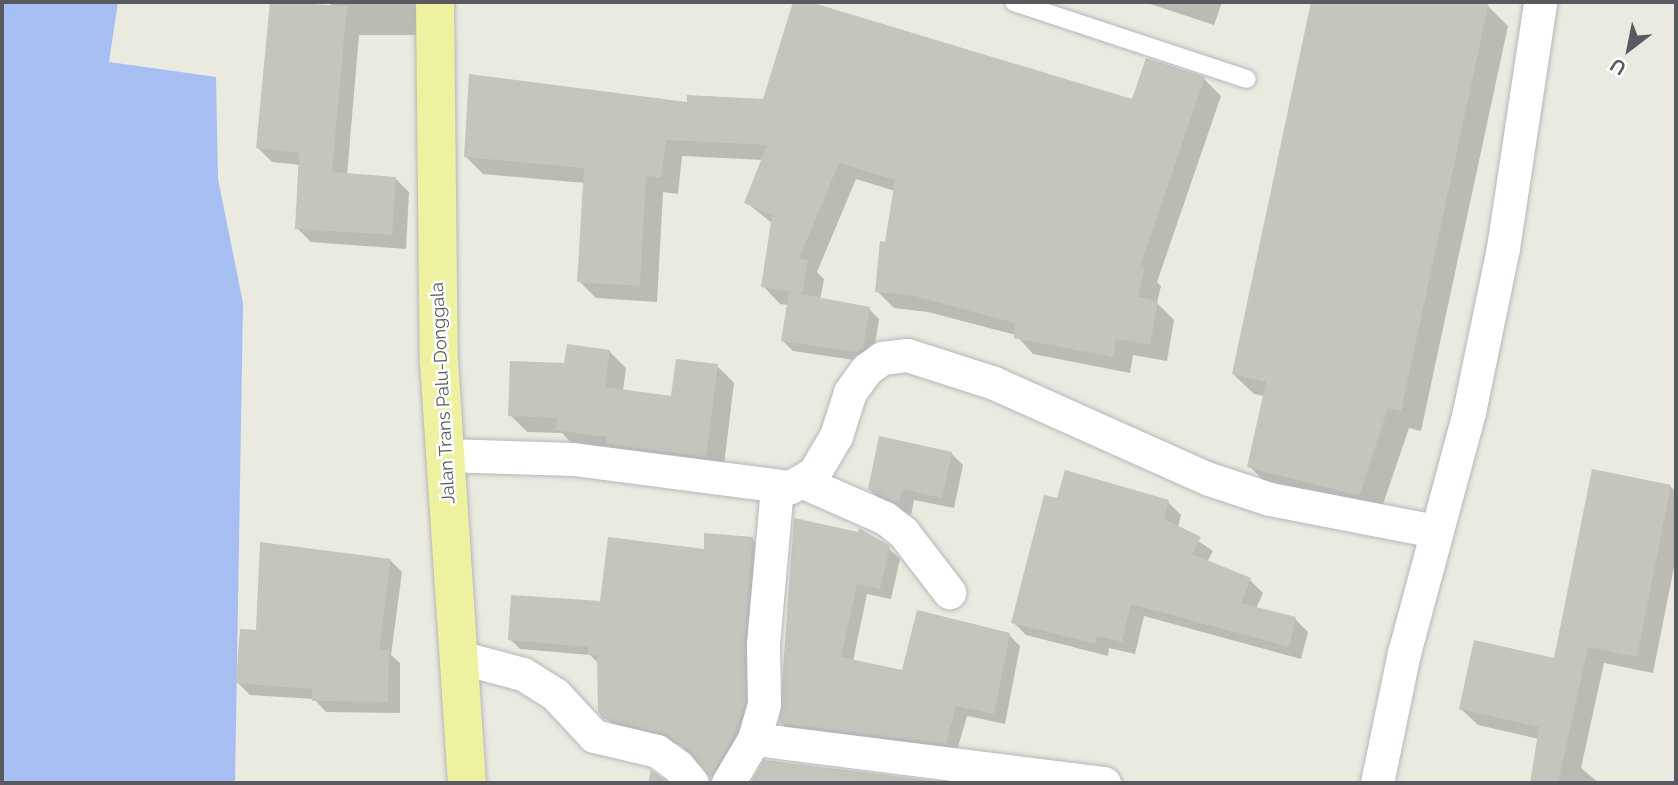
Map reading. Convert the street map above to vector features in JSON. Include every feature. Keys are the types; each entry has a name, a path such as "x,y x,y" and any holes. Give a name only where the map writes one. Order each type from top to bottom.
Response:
{"highway":[{"name":"Jalan Trans Palu-Donggala","path":"435,2 437,251 445,455 467,783"}],"street":[{"path":"1377,783 1435,531 1469,412 1503,248 1540,2"},
{"path":"728,783 754,739 765,691 764,618 790,484 823,458 850,392 867,369 882,358 907,355 994,383 1209,479 1270,499 1435,531"},
{"path":"445,455 573,459 790,484 885,518 903,532 949,592"},
{"path":"459,657 523,674 555,694 594,736 657,751 692,783"},
{"path":"754,739 1015,778 1104,783"}],"lane":[{"path":"1014,2 1247,79"}],"water":[{"path":"2,2 118,2 109,62 216,77 218,179 243,303 235,783 2,783"}],"building":[{"path":"270,2 347,6 332,172 396,177 392,235 295,229 299,153 256,148"},
{"path":"793,2 810,2 1132,99 1146,58 1205,77 1140,267 1145,268 1138,297 1158,301 1150,345 1116,339 1113,357 1014,338 1015,323 910,295 875,292 880,241 885,242 895,180 839,163 799,259 808,260 802,294 761,287 772,215 744,203 767,145 666,140 661,178 646,176 640,286 577,282 584,168 464,157 469,74 687,102 687,95 763,99"},
{"path":"1311,2 1489,2 1401,411 1388,408 1359,496 1247,467 1266,382 1232,374"},
{"path":"789,292 870,307 863,348 857,352 781,341"},
{"path":"567,344 610,350 605,387 671,396 676,359 718,364 706,457 606,444 607,437 555,430 557,418 508,416 510,361 564,363"},
{"path":"879,436 952,452 942,498 902,489 899,504 868,489"},
{"path":"1592,469 1671,485 1637,657 1588,647 1558,783 1530,783 1539,727 1459,709 1474,640 1554,658"},
{"path":"1065,470 1169,500 1164,519 1201,537 1192,554 1251,578 1241,603 1296,617 1289,647 1131,604 1122,642 1097,636 1095,644 1011,623 1044,495 1057,498"},
{"path":"794,518 858,532 859,528 890,546 880,589 857,584 841,657 902,670 917,610 1010,633 994,714 956,706 946,744 779,723"},
{"path":"704,533 753,537 744,642 745,701 736,731 710,778 693,754 668,735 604,719 598,712 597,655 587,655 588,647 508,640 511,595 600,601 608,537 704,549"},
{"path":"260,542 391,559 379,650 389,650 388,702 312,701 312,689 236,683 240,629 256,630"},
{"path":"764,760 936,781 750,783"},
{"path":"651,770 665,780 667,783 648,783"}]}
